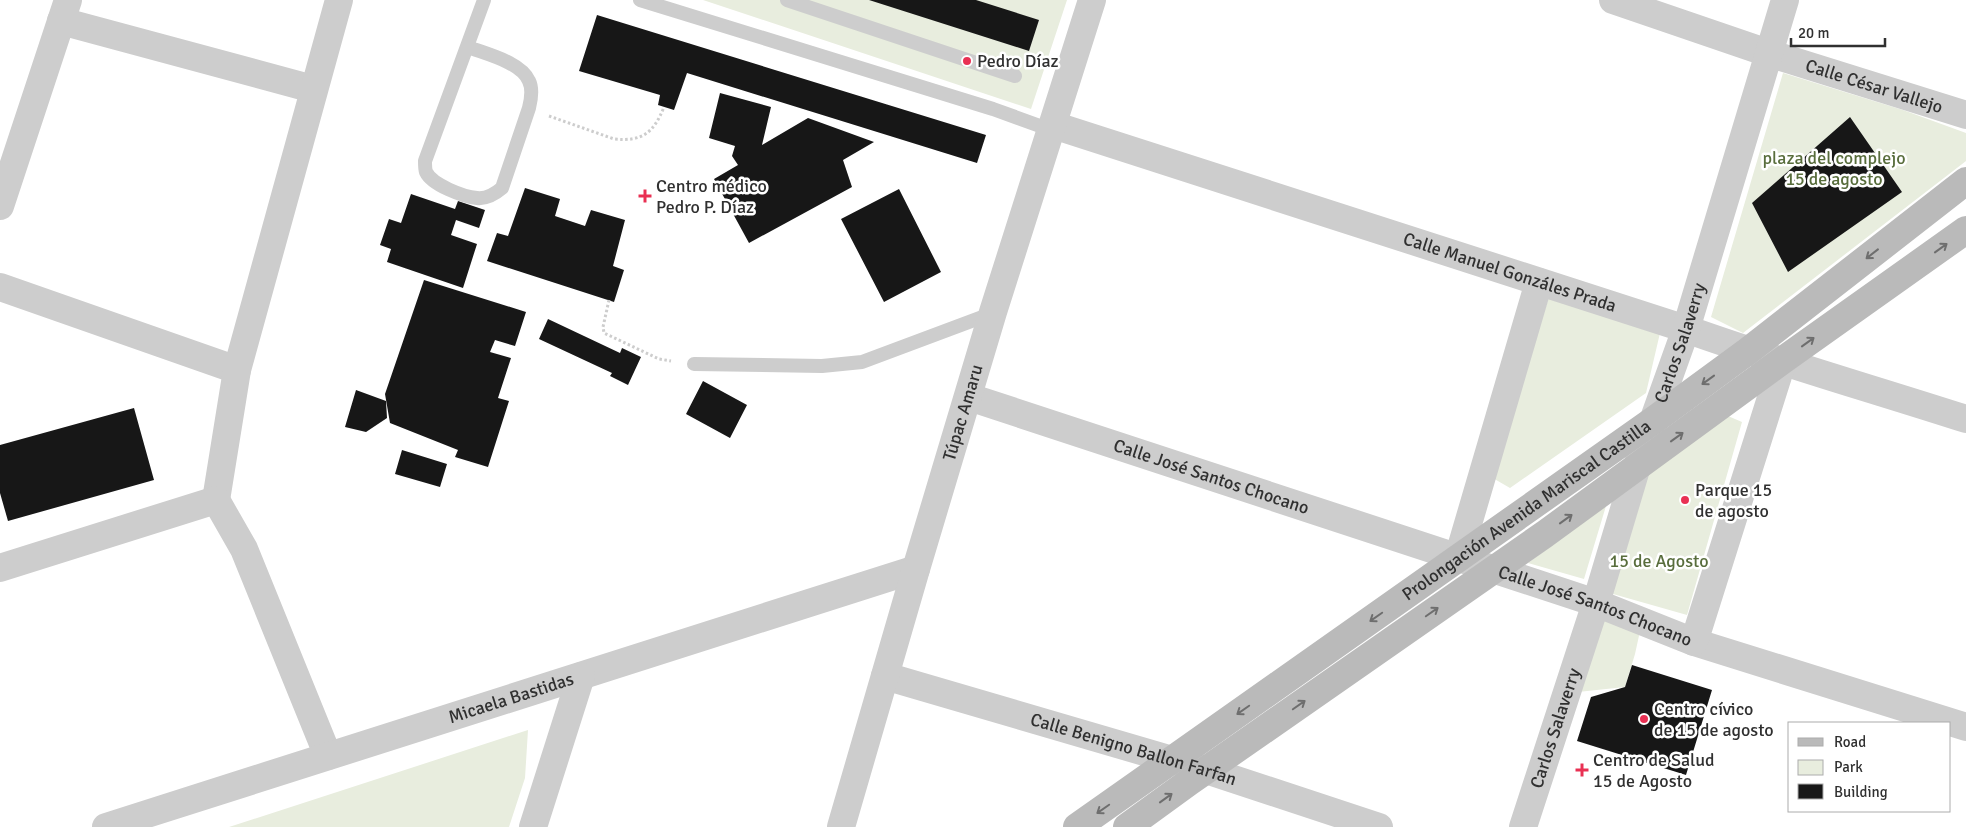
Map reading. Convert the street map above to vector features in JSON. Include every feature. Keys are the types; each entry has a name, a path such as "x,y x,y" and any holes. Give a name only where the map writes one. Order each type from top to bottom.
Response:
{"main road":[{"name":"Prolongación Avenida Mariscal Castilla","path":"1077,827 1748,352 1966,181"},
{"name":"Prolongación Avenida Mariscal Castilla","path":"1127,827 1545,534 1783,360 1966,230"}],"street":[{"path":"328,756 244,549 216,500 237,370 338,0"},
{"name":"Túpac Amaru","path":"841,827 884,676 993,312 1092,0"},
{"name":"Calle César Vallejo","path":"1612,0 1768,53 1966,115"},
{"name":"Carlos Salaverry","path":"1523,827 1596,604 1637,466 1686,330 1785,0"},
{"path":"0,206 64,10 313,89"},
{"name":"Calle Manuel Gonzáles Prada","path":"1052,127 1539,282 1748,352 1783,360 1966,419"},
{"path":"1458,558 1539,282"},
{"path":"0,288 237,370"},
{"path":"1694,642 1783,360"},
{"name":"Calle José Santos Chocano","path":"969,397 1596,604 1694,642 1950,722"},
{"path":"0,568 216,500"},
{"name":"Micaela Bastidas","path":"106,827 916,569"},
{"path":"533,827 581,676"},
{"name":"Calle Benigno Ballon Farfan","path":"884,676 1206,770 1379,827"},
{"name":"Calle José Santos Chocano","path":"1951,722 1966,727"}],"lane":[{"path":"468,47 513,65 525,73 530,83 529,108 502,188 492,195 478,199 443,188 432,180 426,172 426,161 484,0"},
{"path":"640,0 1052,127"},
{"path":"787,0 1015,76"},
{"path":"694,364 849,365 862,362 993,312"}],"path":[{"path":"529,108 614,139 625,140 652,130 657,124 664,107"},
{"path":"609,300 603,327 604,334 659,359 694,364"}],"green space":[{"name":"Pedro Díaz","path":"703,0 1067,0 1031,109"},
{"name":"plaza del complejo 15 de agosto","path":"1783,73 1903,110 1966,133 1966,161 1743,333 1711,317"},
{"path":"1549,297 1660,333 1646,393 1510,488 1491,477"},
{"name":"15 de Agosto","path":"1728,416 1742,422 1687,615 1606,592 1645,469"},
{"path":"1606,506 1584,579 1528,563"},
{"path":"1597,612 1642,622 1635,654 1625,687 1578,692"},
{"path":"528,730 525,778 509,827 229,827"}],"building":[{"path":"869,0 976,0 1039,20 1029,51"},
{"path":"597,15 986,135 977,163 687,73 674,110 658,105 660,95 579,71"},
{"path":"720,93 771,107 762,145 808,118 874,142 843,160 852,187 749,243 714,179 738,165 732,156 735,146 709,138"},
{"path":"1850,117 1902,192 1788,272 1752,203"},
{"path":"525,188 560,199 555,216 585,226 591,210 625,220 613,266 624,270 614,302 487,261 497,233 508,236"},
{"path":"899,189 941,272 884,302 841,219"},
{"path":"411,194 455,209 458,201 485,210 479,228 456,220 451,235 477,244 463,288 387,262 391,249 380,245 389,219 401,223"},
{"path":"424,280 526,312 515,346 495,340 490,352 511,358 498,398 509,401 488,467 455,457 458,450 390,423 385,394"},
{"path":"548,319 620,353 622,348 641,357 628,385 610,376 612,373 539,339"},
{"path":"703,381 747,405 730,438 686,414"},
{"path":"356,390 386,401 387,418 366,432 345,427"},
{"path":"134,408 154,480 8,521 0,493 0,445"},
{"path":"402,450 447,464 440,487 395,474"},
{"name":"Centro cívico de 15 de agosto","path":"1632,665 1712,690 1686,775 1577,741 1591,697 1625,687"}],"place":[{"name":"Pedro Díaz","path":"967,61"},
{"name":"Centro médico Pedro P. Díaz","path":"645,196"},
{"name":"Parque 15 de agosto","path":"1685,500"},
{"name":"Centro cívico de 15 de agosto","path":"1644,719"},
{"name":"Centro de Salud 15 de Agosto","path":"1582,770"}]}
